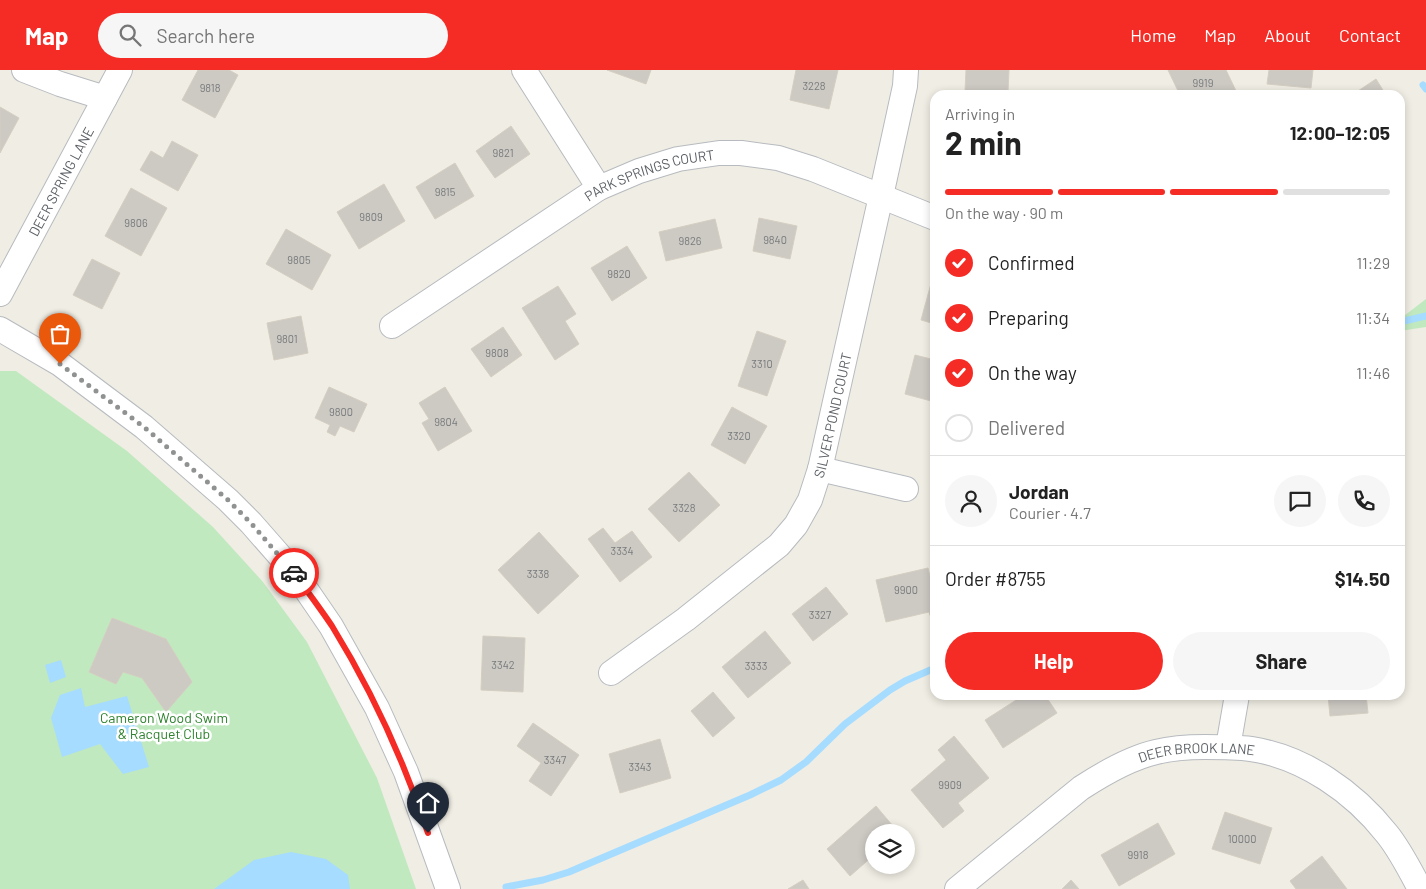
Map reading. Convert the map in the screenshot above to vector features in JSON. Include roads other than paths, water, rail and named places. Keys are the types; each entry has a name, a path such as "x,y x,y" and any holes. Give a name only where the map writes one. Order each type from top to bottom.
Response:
{"street":[{"path":"24,70 105,98"},
{"name":"DEER SPRING LANE","path":"0,294 120,70"},
{"path":"524,70 599,188"},
{"name":"SILVER POND COURT","path":"611,673 686,619 779,545 796,525 810,500 820,469 881,196 905,86 906,70"},
{"name":"PARK SPRINGS COURT","path":"392,326 599,188 639,171 678,159 741,153 778,158 804,166 930,216"},
{"path":"0,329 60,364 144,427 228,500 294,572 331,626 377,708 406,772 448,889"},
{"path":"820,469 906,489"},
{"path":"1228,747 1236,700"},
{"name":"DEER BROOK LANE","path":"957,889 1097,777 1132,760 1156,752 1182,747 1228,747 1268,753 1301,765 1321,775 1350,796 1387,833 1399,850 1420,889"}],"water":[{"path":"61,660 66,677 50,683 45,665"},
{"path":"81,688 85,707 127,696 149,767 123,774 100,744 62,757 51,718 60,695"},
{"path":"291,852 326,859 348,875 350,889 214,889 254,860"}],"waterway":[{"path":"1423,85 1426,89"},
{"path":"1405,321 1426,316"},
{"path":"506,887 543,880 569,872 781,780 806,762 845,724 890,690 930,670"}],"park label":[{"name":"Cameron Wood Swim & Racquet Club","path":"164,726"}]}
